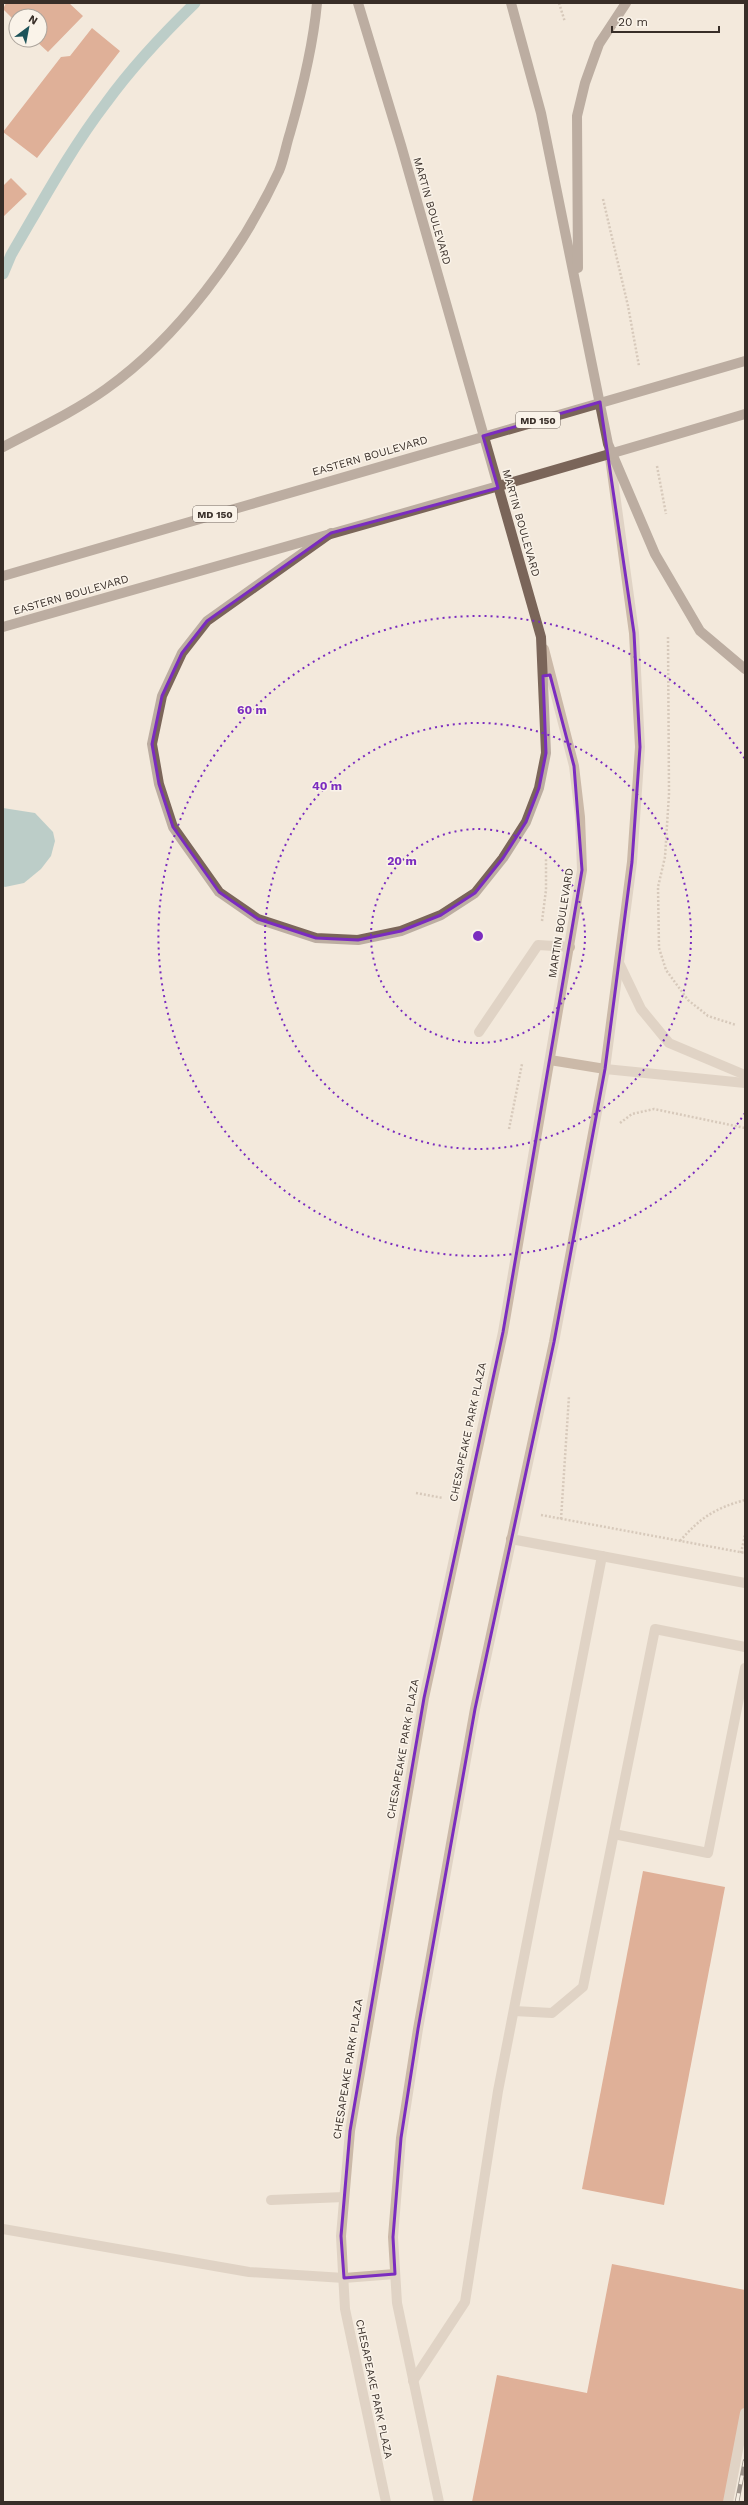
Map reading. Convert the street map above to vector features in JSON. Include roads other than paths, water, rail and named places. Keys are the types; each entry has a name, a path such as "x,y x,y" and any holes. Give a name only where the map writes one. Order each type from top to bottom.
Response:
{"main road":[{"path":"3,447 106,389 140,361 179,322 208,286 252,223 279,169 308,64 317,3"},
{"name":"MARTIN BOULEVARD","path":"358,3 404,153 541,637"},
{"path":"511,3 540,113 578,288 608,444 655,554 700,631 745,669"},
{"path":"578,288 577,116 585,83 599,44 626,3"},
{"name":"EASTERN BOULEVARD","path":"3,576 745,361"},
{"name":"EASTERN BOULEVARD","path":"3,627 331,533 441,504 745,414"},
{"path":"331,533 207,621 182,653 162,696 152,744 159,784 173,827 219,892 258,919 316,938 358,940 401,931 441,915 474,893 503,858 526,822 539,788 546,753 541,637"}],"street":[{"path":"439,2502 397,2303 394,2237 401,2138 418,2029 475,1709 554,1342 605,1069 632,862 640,747 634,633 608,444"},
{"name":"MARTIN BOULEVARD","path":"541,637 574,766 580,817 582,870 550,1060"},
{"path":"479,1032 538,945 570,947"},
{"path":"619,963 640,1009 669,1043 745,1075"},
{"path":"550,1060 605,1069 745,1083"},
{"name":"CHESAPEAKE PARK PLAZA","path":"386,2502 345,2309 341,2236 350,2131 370,2005 424,1698 464,1503 503,1332 550,1060"},
{"path":"511,1539 745,1583"},
{"path":"413,2381 465,2302 498,2091 602,1556"},
{"path":"514,2011 552,2013 583,1987 655,1630 745,1647"},
{"path":"614,1834 708,1853 745,1668"},
{"path":"271,2200 344,2197"},
{"path":"3,2229 249,2272 344,2278 395,2274"},
{"path":"728,2502 745,2413"}],"water":[{"path":"3,808 35,813 53,832 55,841 51,856 41,869 24,883 5,887 3,886"}],"waterway":[{"path":"3,274 11,255 80,139 137,64 195,3"}],"railway":[{"path":"737,2502 745,2461"}]}
